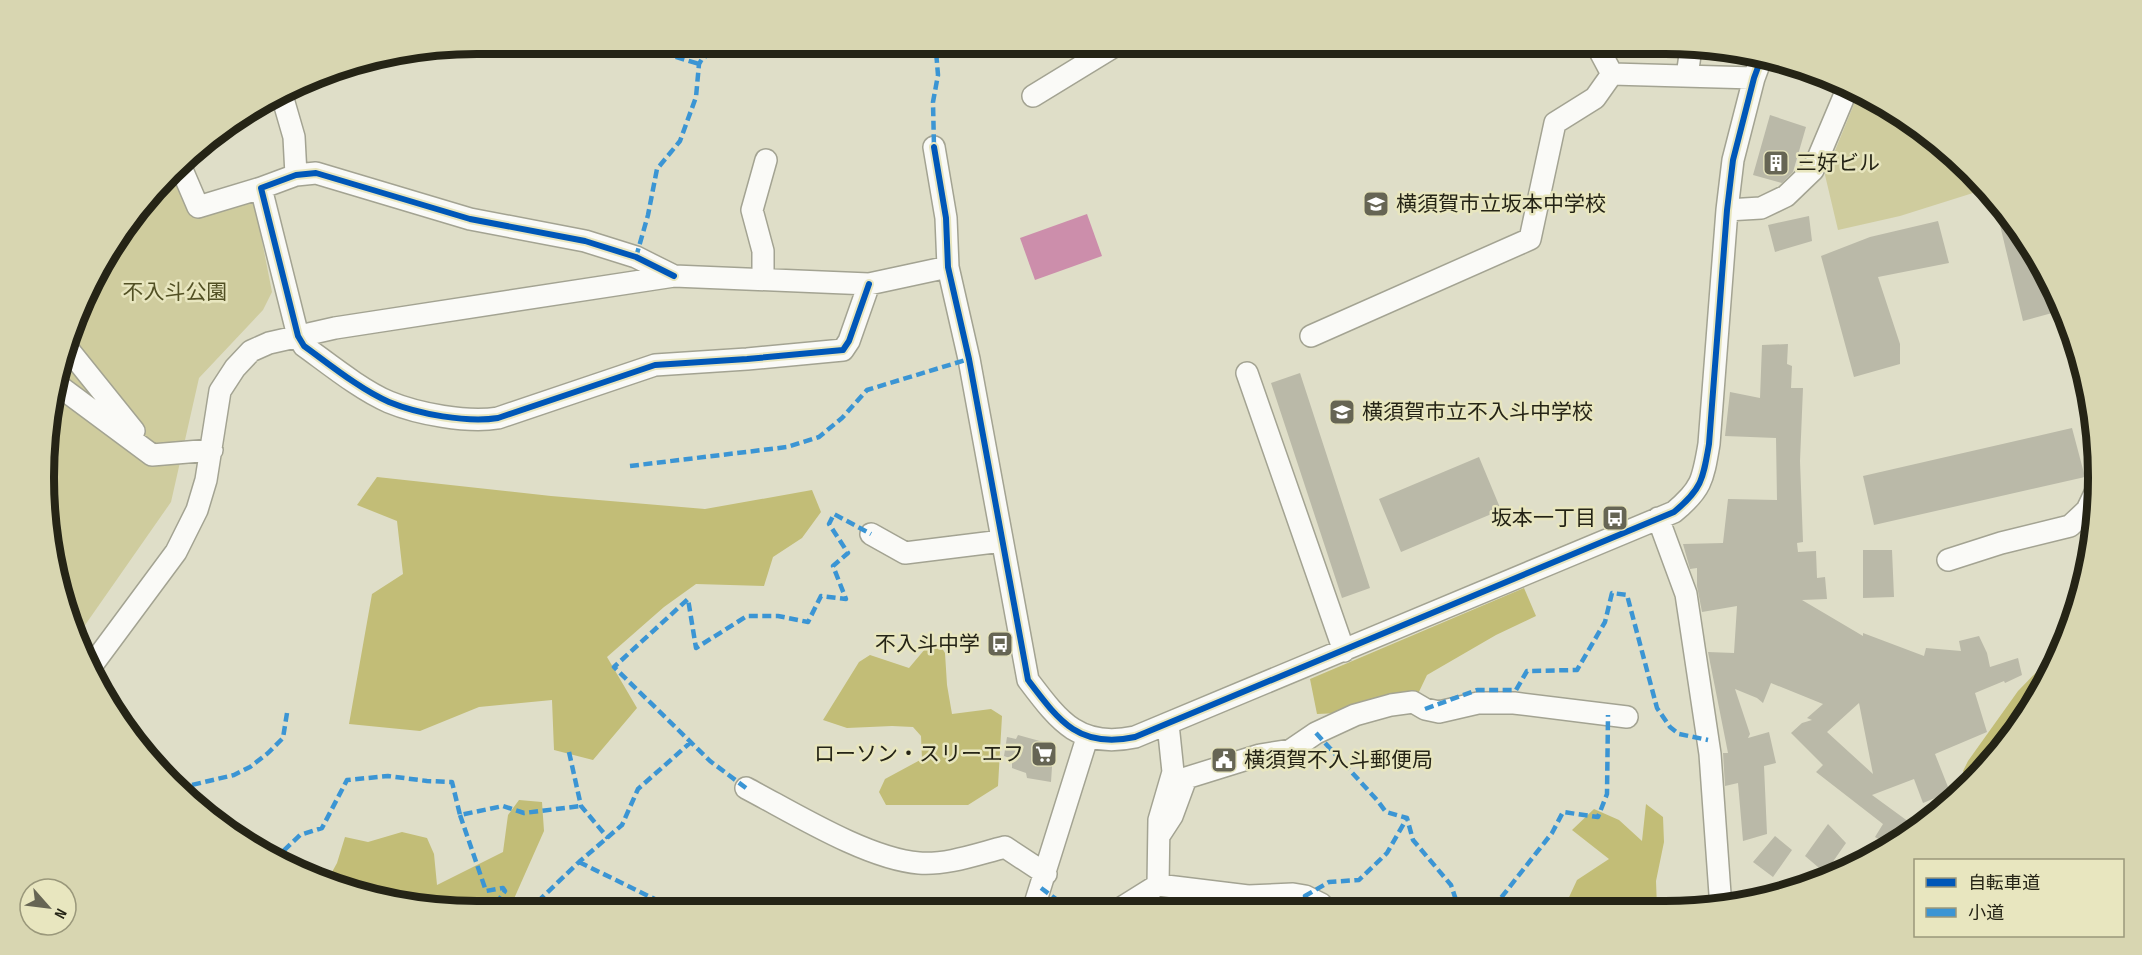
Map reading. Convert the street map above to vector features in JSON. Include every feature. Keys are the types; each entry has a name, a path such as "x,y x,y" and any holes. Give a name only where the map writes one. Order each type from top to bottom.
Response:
{"street":[{"path":"1033,96 1102,54"},
{"path":"1601,54 1612,74"},
{"path":"1687,76 1690,55"},
{"path":"934,147 946,218 948,267 969,359 1028,680 1062,722 1087,738 1115,741 1135,738 1674,512 1692,497 1704,477 1709,444 1733,160 1757,69 1687,76 1612,74"},
{"path":"1311,336 1530,239 1555,123 1595,98 1612,74"},
{"path":"1727,210 1761,208 1786,196 1813,170 1845,95"},
{"path":"284,101 294,137 296,175"},
{"path":"764,279 763,251 752,210 766,160"},
{"path":"183,173 198,207 296,175 316,173 470,219 585,241 636,257 674,276"},
{"path":"261,188 298,336 304,346 389,402 432,414 477,421 498,418 655,365 843,350 849,340 869,284"},
{"path":"96,660 176,552 198,510 212,450 220,391 235,368 251,351 269,343 335,328 674,276 869,284 948,267"},
{"path":"72,353 153,455"},
{"path":"1247,372 1344,651"},
{"path":"63,389 153,455 212,450"},
{"path":"1948,560 2001,543 2070,526 2086,511"},
{"path":"1658,518 1686,594 1710,754 1721,897"},
{"path":"871,534 905,554 1002,541"},
{"path":"1159,836 1172,816 1186,778 1260,754 1291,750 1316,733 1355,715 1382,708 1413,702 1425,709 1439,712 1478,703 1514,703 1627,717"},
{"path":"1158,885 1159,820 1173,772 1168,724"},
{"path":"1036,901 1087,738"},
{"path":"746,788 836,834 893,858 919,863 954,860 1005,847 1046,874"},
{"path":"1132,901 1158,885 1248,896 1293,894 1315,901"}],"green space":[{"path":"1856,100 1900,125 1944,159 1971,186 1973,193 1900,216 1838,230 1825,175"},
{"name":"不入斗公園","path":"179,177 200,218 254,200 272,292 263,310 199,378 171,502 82,629 62,560 55,505 55,450 62,395 76,341 98,290 125,242 159,198"}],"shaded area":[{"path":"1087,214 1102,256 1035,280 1020,238"},
{"path":"377,477 551,496 705,509 812,490 821,512 802,538 773,557 764,586 696,584 664,607 607,657 637,708 593,760 554,750 552,700 479,707 420,731 349,724 372,594 403,574 397,521 357,505"},
{"path":"1524,588 1536,616 1496,635 1427,675 1417,696 1340,713 1317,714 1310,679"},
{"path":"938,642 945,653 952,714 991,709 1002,716 998,786 968,805 886,805 879,792 885,779 922,759 921,736 913,727 847,728 823,720 859,662 870,655 909,668 925,649"},
{"path":"2045,664 2017,713 1965,776 1963,771 1968,761 2018,691"},
{"path":"519,800 542,802 544,831 513,901 422,897 368,887 330,875 337,863 345,837 368,842 402,832 427,838 434,854 437,885 503,852 508,815"},
{"path":"1646,804 1663,817 1664,842 1656,881 1657,901 1567,901 1577,880 1609,859 1572,830 1594,809 1619,820 1642,841"}],"building":[{"path":"1770,115 1806,127 1793,172 1782,183 1753,175"},
{"path":"1809,216 1812,241 1775,252 1768,225"},
{"path":"1998,218 2017,242 2055,312 2023,321"},
{"path":"1938,221 1949,263 1878,277 1900,344 1900,364 1854,377 1821,256 1870,237"},
{"path":"1788,344 1787,364 1792,366 1791,388 1803,388 1800,461 1803,542 1797,543 1798,552 1816,551 1817,578 1825,577 1827,599 1802,600 1863,636 1863,633 1924,656 1926,648 1961,651 1959,641 1979,636 1987,653 1990,667 2018,658 2022,675 1975,693 1987,732 1935,754 1950,791 1947,793 1923,803 1914,779 1872,795 1909,822 1882,841 1875,837 1883,824 1816,772 1823,765 1791,733 1802,723 1812,720 1807,718 1823,704 1771,683 1763,703 1735,689 1750,734 1748,738 1769,732 1776,763 1764,766 1767,834 1743,841 1738,783 1725,786 1723,753 1728,753 1708,652 1734,653 1737,606 1702,612 1697,586 1697,568 1690,569 1683,544 1723,543 1728,499 1777,500 1776,438 1725,436 1730,392 1760,398 1762,345","holes":["1859,703 1873,774 1827,732"]},
{"path":"1300,373 1370,588 1342,598 1271,383"},
{"path":"2072,428 2085,477 1874,525 1863,476"},
{"path":"1479,457 1501,510 1401,552 1379,499"},
{"path":"1863,550 1892,550 1894,597 1863,598"},
{"path":"1018,735 1047,743 1053,752 1051,782 1027,778 1026,773 1012,768 1012,759 1004,756 1007,737 1016,739"},
{"path":"1828,824 1846,843 1828,868 1822,871 1805,856"},
{"path":"1775,836 1792,850 1773,877 1753,862"}],"marked path":[{"path":"666,54 699,64"},
{"path":"636,257 648,215 657,169 680,141 696,97 699,64 708,54"},
{"path":"934,147 933,102 938,75 936,54"},
{"path":"630,466 787,447 819,437 842,418 867,390 969,359"},
{"path":"746,788 710,761 614,667 688,599 696,648 747,616 778,616 808,622 821,596 846,599 833,566 848,553 829,524 834,514 871,534"},
{"path":"1425,709 1477,690 1516,690 1527,671 1577,670 1605,622 1612,593 1627,595 1657,708 1670,727 1679,734 1708,740"},
{"path":"187,786 234,775 250,767 283,738 287,713"},
{"path":"1499,901 1552,833 1563,812 1598,817 1607,794 1608,715"},
{"path":"1316,733 1386,812 1407,818 1413,840 1451,885 1456,901"},
{"path":"538,901 622,825 638,789 691,742"},
{"path":"569,752 581,806 608,838"},
{"path":"282,853 300,835 322,828 347,780 388,776 452,782 460,815 503,806 524,813 581,806"},
{"path":"460,815 486,891 503,888 505,891 498,901"},
{"path":"1307,901 1305,896 1329,882 1359,880 1387,853 1407,818"},
{"path":"579,862 659,901"},
{"path":"1041,888 1059,901"}],"cycle path":[{"path":"934,147 946,218 948,267 969,359 1028,680 1050,708 1072,728 1099,739 1116,740 1135,737 1674,512 1690,497 1703,475 1709,444 1733,160 1759,65"},
{"path":"674,276 636,257 585,241 470,219 316,173 296,175 261,188 298,336 304,346 367,391 389,402 428,414 472,419 498,418 655,365 843,350 849,341 869,284"}],"place":[{"name":"三好ビル","path":"1776,163"},
{"name":"横須賀市立坂本中学校","path":"1376,204"},
{"name":"横須賀市立不入斗中学校","path":"1342,412"},
{"name":"坂本一丁目","path":"1615,518"},
{"name":"不入斗中学","path":"1000,644"},
{"name":"ローソン・スリーエフ","path":"1044,754"},
{"name":"横須賀不入斗郵便局","path":"1224,760"}]}
